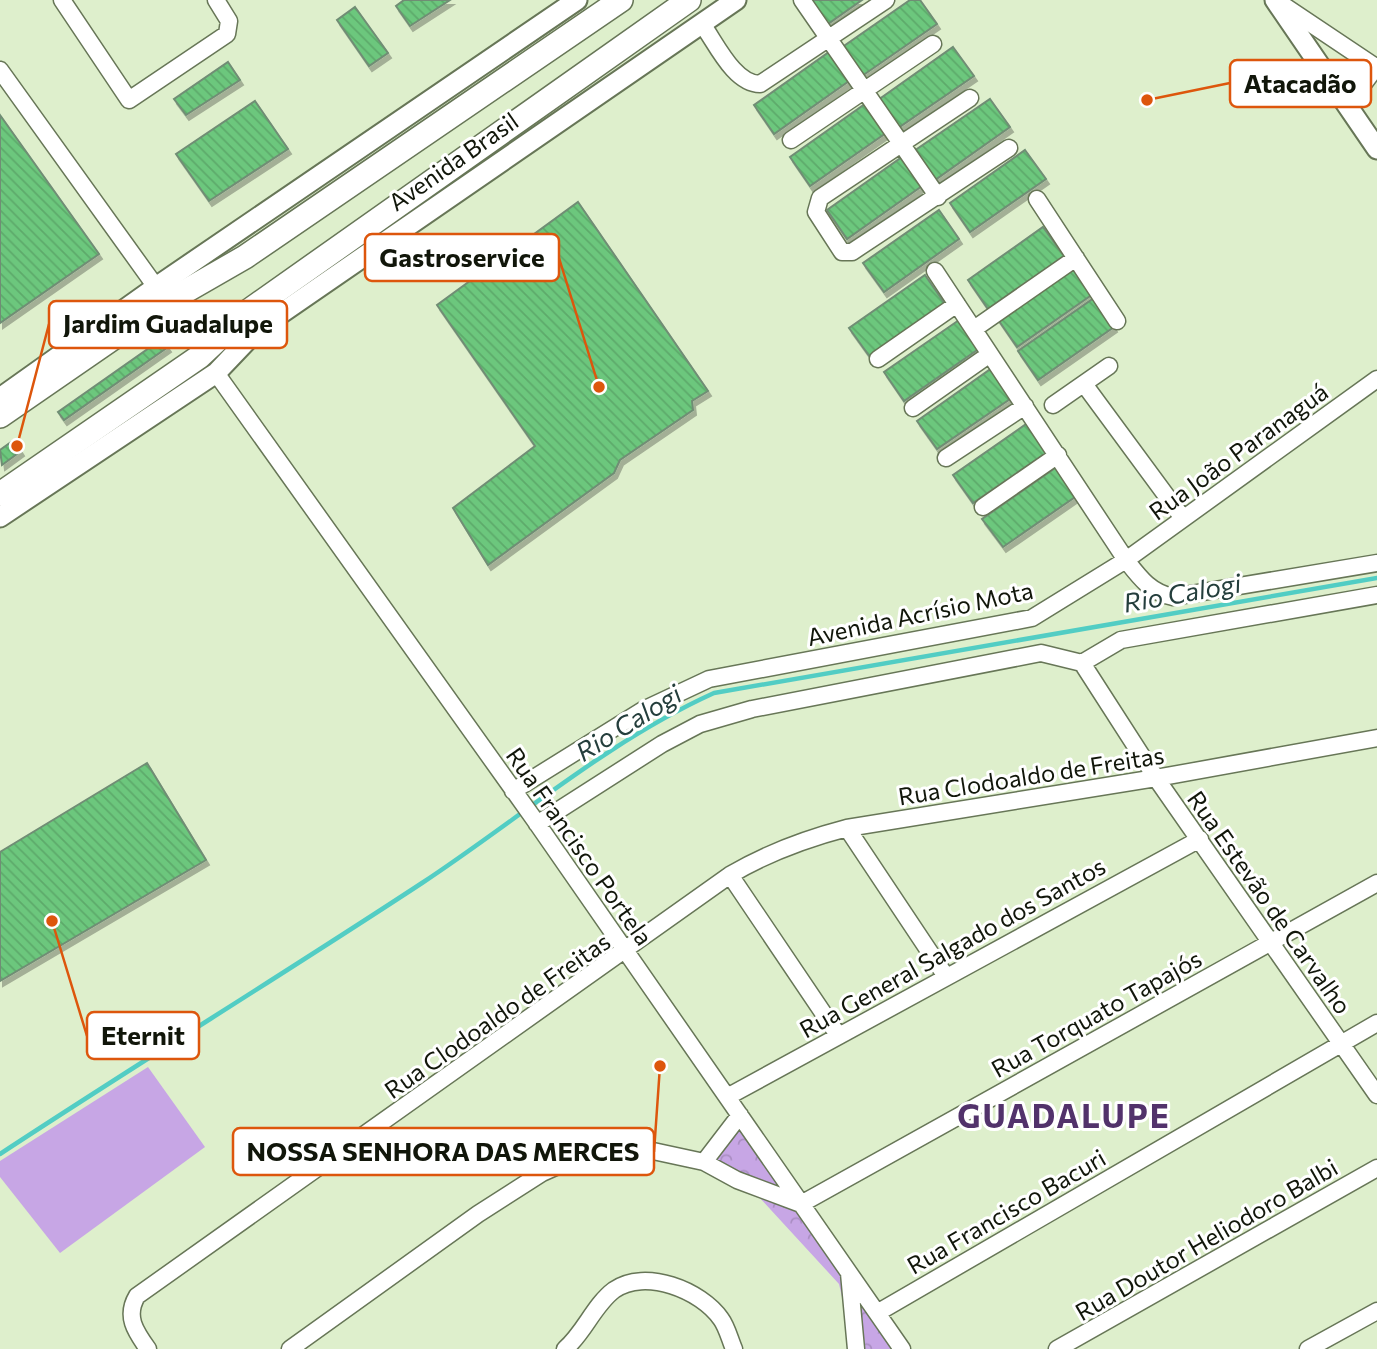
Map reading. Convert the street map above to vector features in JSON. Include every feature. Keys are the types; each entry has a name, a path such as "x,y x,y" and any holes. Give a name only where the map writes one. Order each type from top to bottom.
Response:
{"highway":[{"name":"Avenida Brasil","path":"0,416 158,307 245,257 621,0"},
{"name":"Avenida Brasil","path":"0,494 199,357 247,312 689,0"}],"main road":[{"path":"0,398 156,287 578,0"},
{"name":"Avenida Brasil","path":"0,517 216,373 257,330 736,0"},
{"path":"1275,0 1377,149"}],"street":[{"path":"62,0 129,100 227,34 229,20 216,0"},
{"path":"802,0 938,197"},
{"path":"702,24 740,76 752,84 760,83 886,0"},
{"path":"1275,0 1377,67 1347,106"},
{"path":"791,140 933,44"},
{"path":"0,70 156,287"},
{"path":"970,98 816,204 816,212 842,252 852,253 1009,148"},
{"path":"1037,199 1118,321"},
{"path":"974,329 1076,258"},
{"path":"935,271 1126,560 1143,582 1157,593 1173,597 1377,563"},
{"path":"878,359 957,304"},
{"path":"913,408 990,354"},
{"path":"1052,405 1109,366"},
{"name":"Rua Francisco Portela","path":"216,373 536,822 902,1349"},
{"name":"Rua João Paranaguá","path":"1126,560 1182,517 1377,379"},
{"path":"1084,384 1182,517"},
{"path":"946,458 1025,406"},
{"path":"983,507 1058,455"},
{"name":"Avenida Acrísio Mota","path":"515,794 643,710 709,679 1032,618 1126,560"},
{"path":"536,822 662,744 700,724 752,709 1041,653 1082,663 1121,640 1377,595"},
{"name":"Rua Estevão de Carvalho","path":"1082,663 1156,778 1377,1095"},
{"name":"Rua Clodoaldo de Freitas","path":"148,1349 132,1322 131,1308 137,1296 730,875 790,845 847,828 1156,778 1377,738"},
{"path":"847,828 945,975"},
{"name":"Rua General Salgado dos Santos","path":"727,1097 945,975 1200,839"},
{"path":"730,875 838,1035"},
{"name":"Rua Torquato Tapajós","path":"802,1204 1377,883"},
{"name":"Rua Francisco Bacuri","path":"877,1312 1377,1023"},
{"path":"704,1162 740,1115"},
{"path":"290,1349 478,1214 542,1173 569,1161 624,1150 653,1152 704,1162 737,1180 802,1204"},
{"name":"Rua Doutor Heliodoro Balbi","path":"1057,1349 1377,1168"},
{"path":"849,1273 856,1349"},
{"path":"565,1349 613,1291 629,1283 653,1282 677,1287 704,1302 721,1319 734,1349"},
{"path":"1308,1349 1377,1311"}],"green space":[{"path":"148,1067 205,1147 60,1253 0,1177 0,1161"},
{"path":"738,1125 902,1349 854,1349 839,1284 737,1173 708,1161"}],"building":[{"path":"404,0 450,0 410,26 396,6"},
{"path":"806,0 862,0 825,26"},
{"path":"910,0 920,0 937,24 862,76 841,48"},
{"path":"355,7 388,53 369,66 337,20"},
{"path":"953,47 974,76 898,128 878,100"},
{"path":"829,52 849,81 774,134 754,105"},
{"path":"228,62 240,80 186,115 174,99"},
{"path":"990,99 1010,127 935,180 914,151"},
{"path":"255,101 288,149 209,201 176,154"},
{"path":"865,104 886,133 810,186 790,157"},
{"path":"0,115 99,254 0,323"},
{"path":"1025,150 1046,179 970,232 950,203"},
{"path":"902,157 922,186 847,239 827,210"},
{"path":"578,202 708,391 692,401 693,410 620,460 614,473 488,565 453,508 535,446 437,305"},
{"path":"939,210 959,239 884,292 863,263"},
{"path":"1043,227 1064,256 988,309 968,280"},
{"path":"1073,265 1093,294 1017,347 997,318"},
{"path":"925,275 945,304 870,357 849,328"},
{"path":"1094,298 1114,327 1038,380 1018,351"},
{"path":"959,320 980,348 904,401 884,372"},
{"path":"162,339 168,347 64,420 58,412"},
{"path":"992,368 1013,397 937,449 917,421"},
{"path":"1029,422 1049,451 973,503 953,475"},
{"path":"14,440 21,451 2,465 0,450"},
{"path":"1058,466 1078,495 1003,547 982,519"},
{"path":"147,763 206,860 0,981 0,852"}],"waterway":[{"name":"Rio Calogi","path":"0,1154 422,883 601,757 675,712 714,693 1377,578"}],"place":[{"name":"Atacadão","path":"1147,100"},
{"name":"Gastroservice","path":"599,387"},
{"name":"Jardim Guadalupe","path":"17,446"},
{"name":"Eternit","path":"52,921"},
{"name":"NOSSA SENHORA DAS MERCES","path":"660,1066"}],"district":[{"name":"GUADALUPE","path":"1064,1115"}]}
